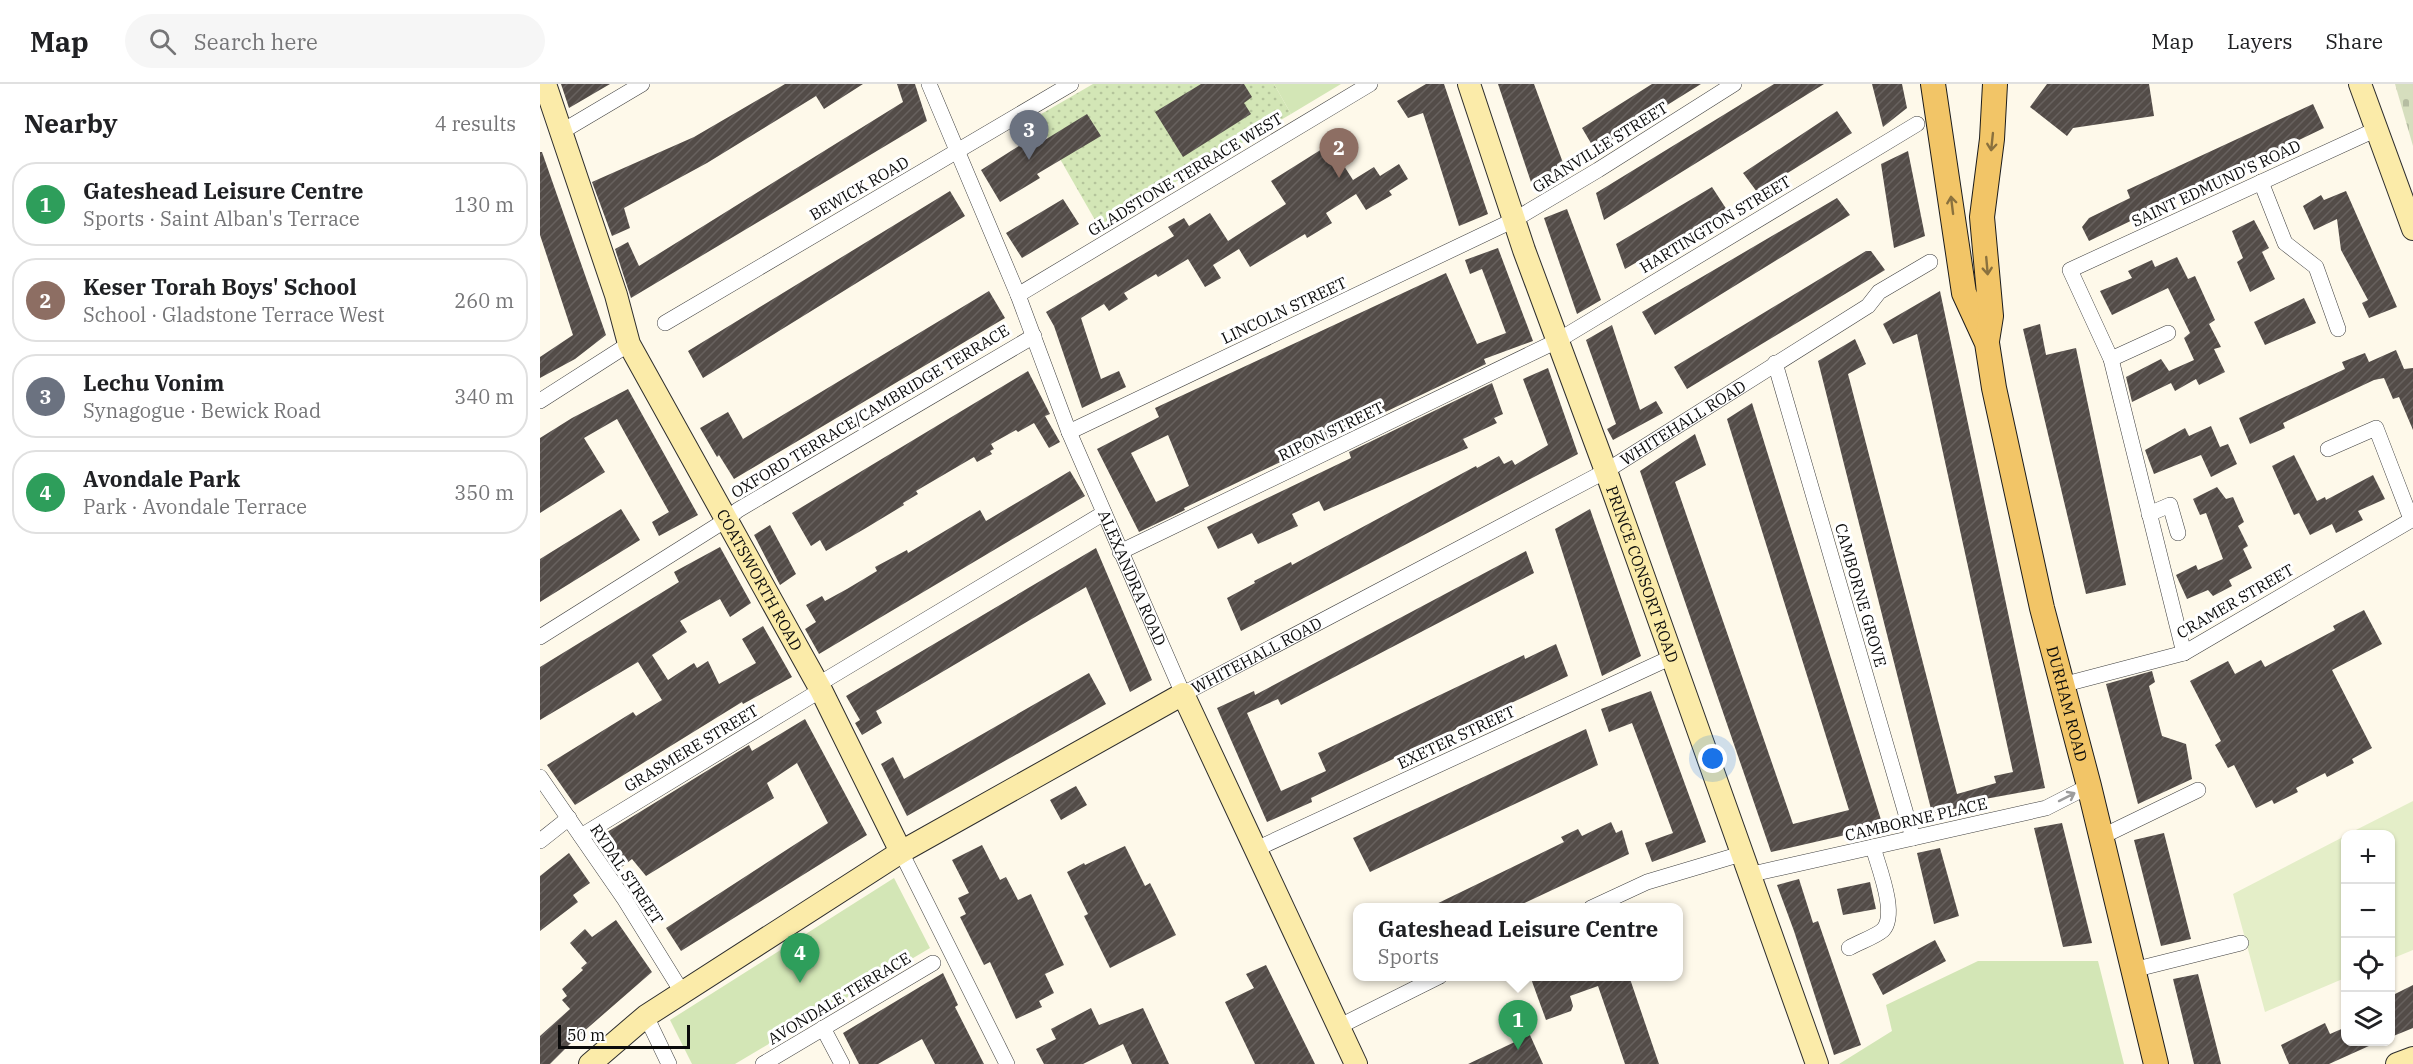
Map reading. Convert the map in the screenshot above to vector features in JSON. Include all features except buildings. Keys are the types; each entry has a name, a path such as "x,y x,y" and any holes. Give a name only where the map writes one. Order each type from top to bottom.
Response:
{"main road":[{"path":"1933,84 1964,294 1987,343"},
{"path":"1987,343 1991,316 1982,217 1992,139 1995,84"},
{"name":"DURHAM ROAD","path":"1987,343 1996,398 2042,608 2089,786 2156,1064"}],"street":[{"name":"COATSWORTH ROAD","path":"544,84 616,295 629,344 819,687 1007,1064"},
{"path":"561,132 642,84"},
{"name":"ALEXANDRA ROAD","path":"928,84 1018,295 1069,432 1120,552 1254,850 1356,1064"},
{"name":"BEWICK ROAD","path":"665,323 1071,84"},
{"name":"GLADSTONE TERRACE WEST","path":"1018,295 1370,84"},
{"name":"PRINCE CONSORT ROAD","path":"1469,84 1514,220 1817,1064"},
{"name":"GRANVILLE STREET","path":"1514,220 1734,84"},
{"path":"2360,84 2413,229"},
{"name":"HARTINGTON STREET","path":"1557,341 1917,124"},
{"name":"SAINT EDMUND'S ROAD","path":"2111,359 2070,270 2377,129"},
{"path":"2261,182 2285,243 2316,267 2338,329"},
{"name":"LINCOLN STREET","path":"1069,432 1514,220"},
{"name":"WHITEHALL ROAD","path":"590,1064 646,1016 901,852 1183,693 1606,471 1868,306 1879,292 1930,262"},
{"path":"2168,333 2111,359 2184,653"},
{"name":"OXFORD TERRACE/CAMBRIDGE TERRACE","path":"540,637 726,520 738,510 1034,336"},
{"name":"RIPON STREET","path":"1120,552 1557,341"},
{"path":"540,401 629,344"},
{"name":"CAMBORNE GROVE","path":"1775,363 1913,838"},
{"path":"2328,449 2376,428 2412,519"},
{"path":"2149,514 2170,505 2178,533"},
{"name":"GRASMERE STREET","path":"581,836 1104,513"},
{"name":"CRAMER STREET","path":"2062,685 2184,653 2412,519"},
{"name":"EXETER STREET","path":"1254,850 1672,657"},
{"name":"RYDAL STREET","path":"540,777 625,900 682,992"},
{"name":"CAMBORNE PLACE","path":"1602,903 1647,882 1745,864 1873,847 2046,808 2089,786"},
{"path":"2101,837 2198,790"},
{"path":"540,841 568,818"},
{"path":"1849,948 1883,929 1890,918 1889,904 1873,847"},
{"path":"2133,970 2241,943"},
{"name":"AVONDALE TERRACE","path":"763,1064 933,963"},
{"path":"1338,1027 1430,981"},
{"path":"646,1016 669,1064"},
{"path":"823,1028 842,1064"},
{"path":"2397,1064 2413,1058"}],"green space":[{"path":"1093,84 1274,84 1291,114 1099,227 1036,117"},
{"path":"1274,84 1341,84 1291,114"},
{"path":"2395,84 2413,84 2413,146"},
{"path":"2413,801 2413,950 2395,957 2395,830 2356,830"},
{"path":"2341,838 2341,980 2265,1012 2233,894"},
{"path":"894,878 930,948 735,1064 692,1064 670,1020"},
{"path":"1978,961 2098,961 2124,1064 1839,1064 1892,1031 1886,1005"}],"place":[{"name":"Lechu Vonim","path":"1029,160"},
{"name":"Keser Torah Boys' School","path":"1339,178"},
{"name":"Avondale Park","path":"800,983"},
{"name":"Gateshead Leisure Centre","path":"1518,1050"}]}
